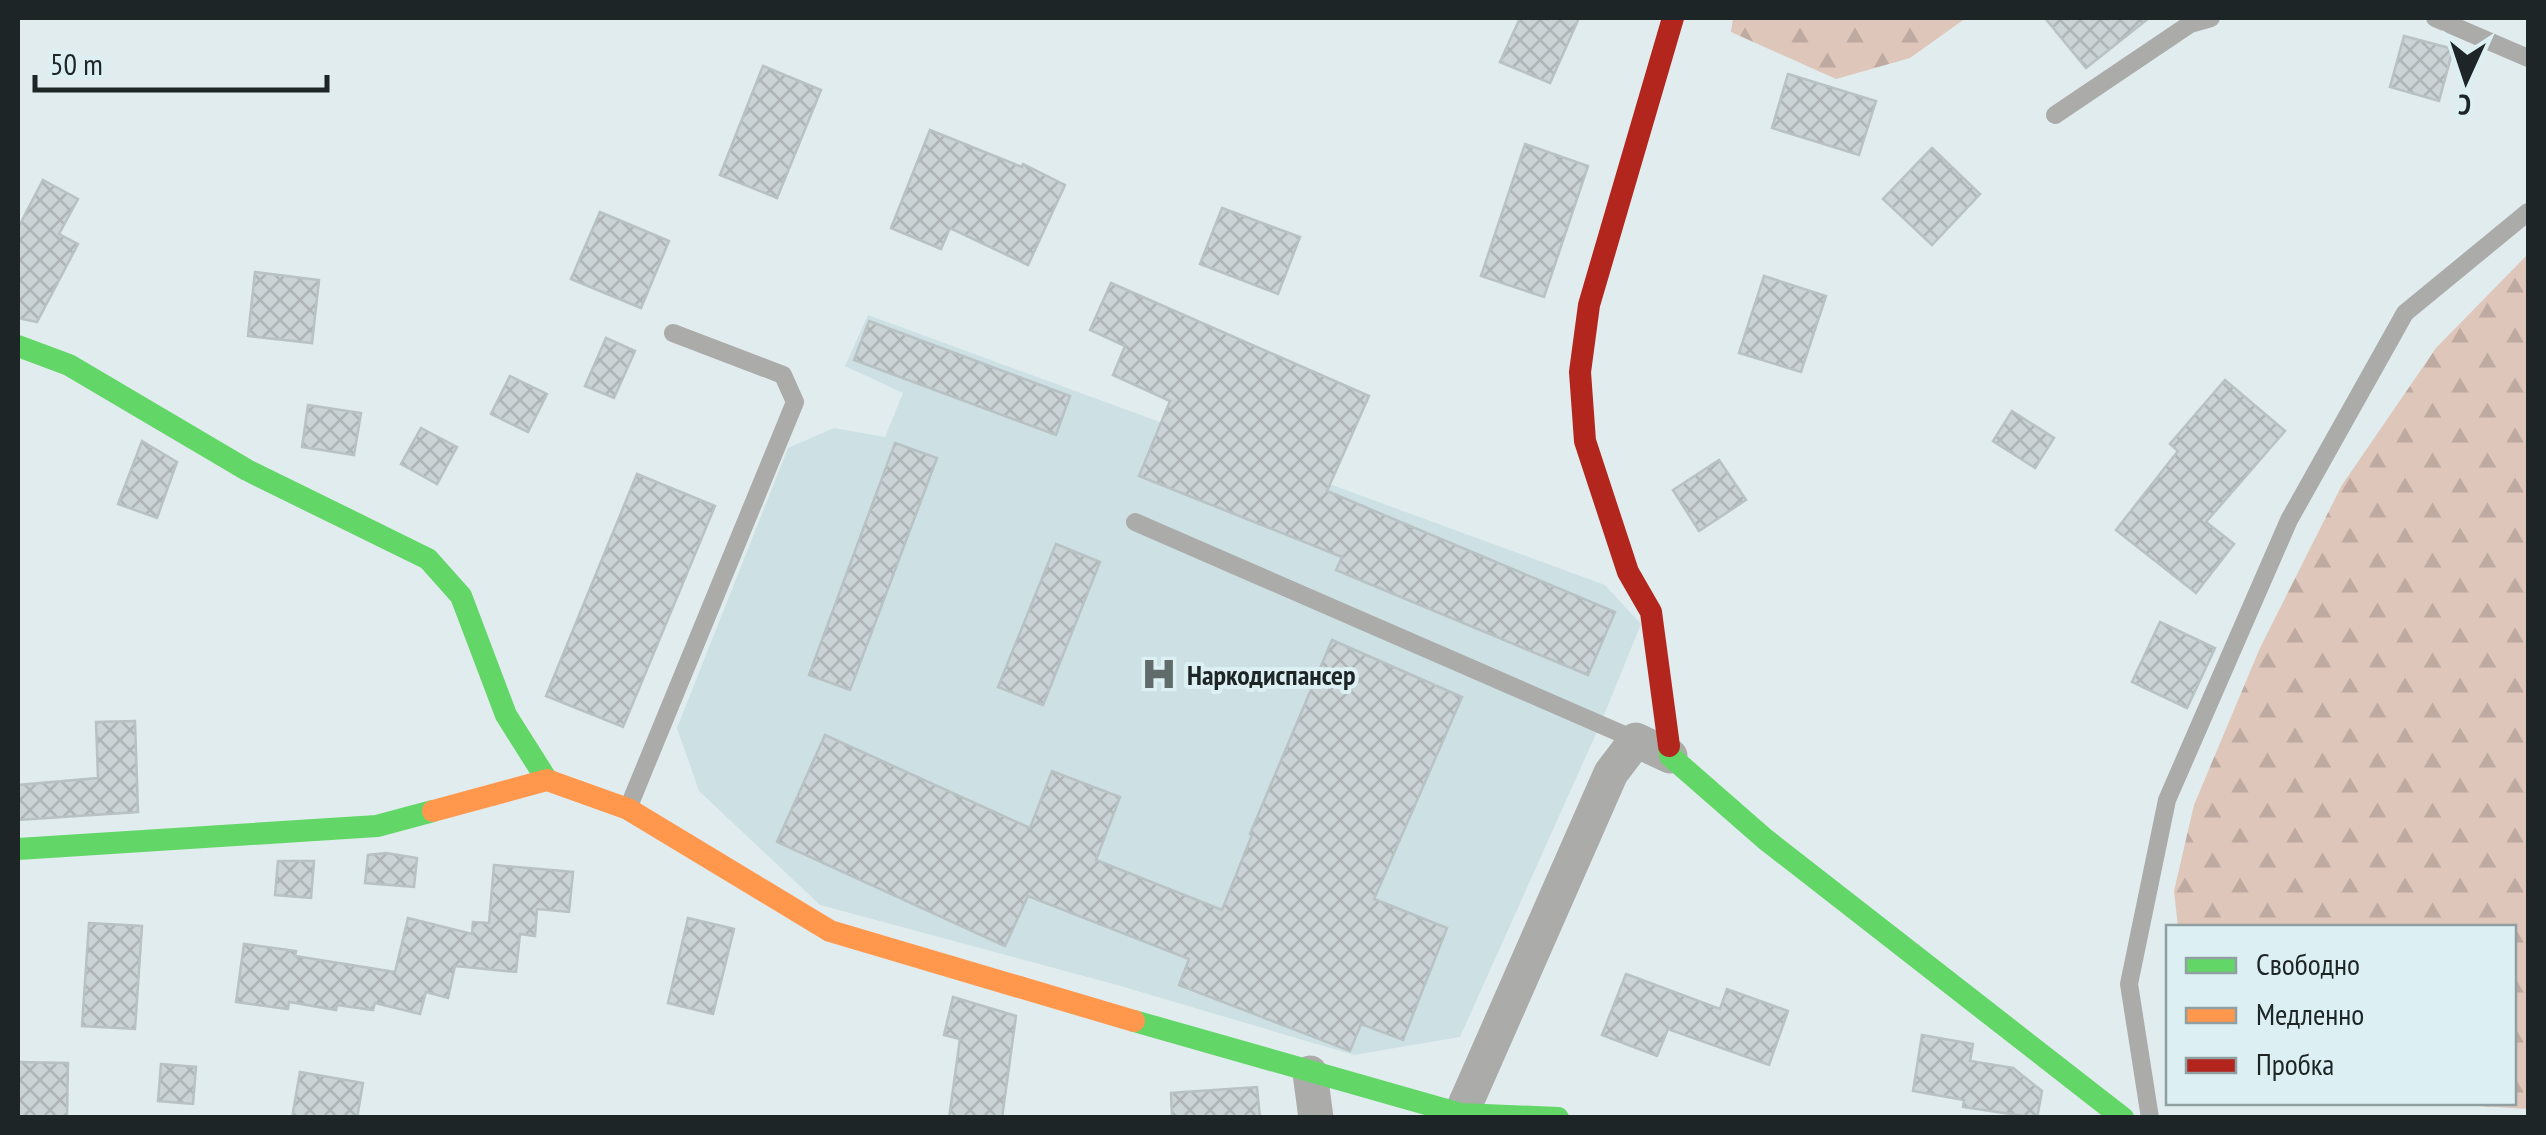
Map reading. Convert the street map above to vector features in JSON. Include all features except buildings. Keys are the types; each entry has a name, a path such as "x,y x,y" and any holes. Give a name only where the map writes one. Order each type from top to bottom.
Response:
{"street":[{"path":"1670,756 1651,612 1628,572 1585,441 1580,372 1588,304 1673,18"},
{"path":"18,346 68,364 247,470 428,559 461,596 506,715 547,780"},
{"path":"1460,1114 1611,773 1636,740 1670,756 1765,839 2123,1118"},
{"path":"18,849 377,826 547,780 628,810 830,930 1460,1114 1558,1118"},
{"path":"1310,1073 1316,1118"}],"lane":[{"path":"2055,115 2190,24 2211,18"},
{"path":"2436,18 2528,58"},
{"path":"2150,1118 2129,984 2166,800 2290,520 2405,313 2528,212"},
{"path":"628,810 795,402 782,375 672,332"},
{"path":"1135,522 1636,740"}],"shaded area":[{"name":"Наркодиспансер","path":"868,315 1605,585 1641,624 1460,1037 1354,1055 1117,985 820,905 699,791 677,728 788,448 834,428 885,437 903,393 845,366"}],"green space":[{"path":"1733,18 1966,18 1910,58 1836,79 1731,32"},
{"path":"2528,254 2528,1109 2463,1105 2516,1105 2516,925 2178,925 2174,891 2194,805 2260,648 2342,485 2436,348"}],"traffic: fast":[{"path":"18,346 69,365 247,470 428,559 461,596 506,715 547,780"},
{"path":"1669,746 1670,756 1765,839 2123,1118"},
{"path":"18,849 377,826 433,811"},
{"path":"1134,1021 1461,1114 1558,1118"}],"traffic: slow":[{"path":"433,811 547,780 628,809 830,931 1134,1021"}],"traffic: jam":[{"path":"1669,746 1651,612 1628,572 1585,441 1580,372 1589,305 1673,18"}],"place":[{"name":"Наркодиспансер","path":"1159,674"}]}
